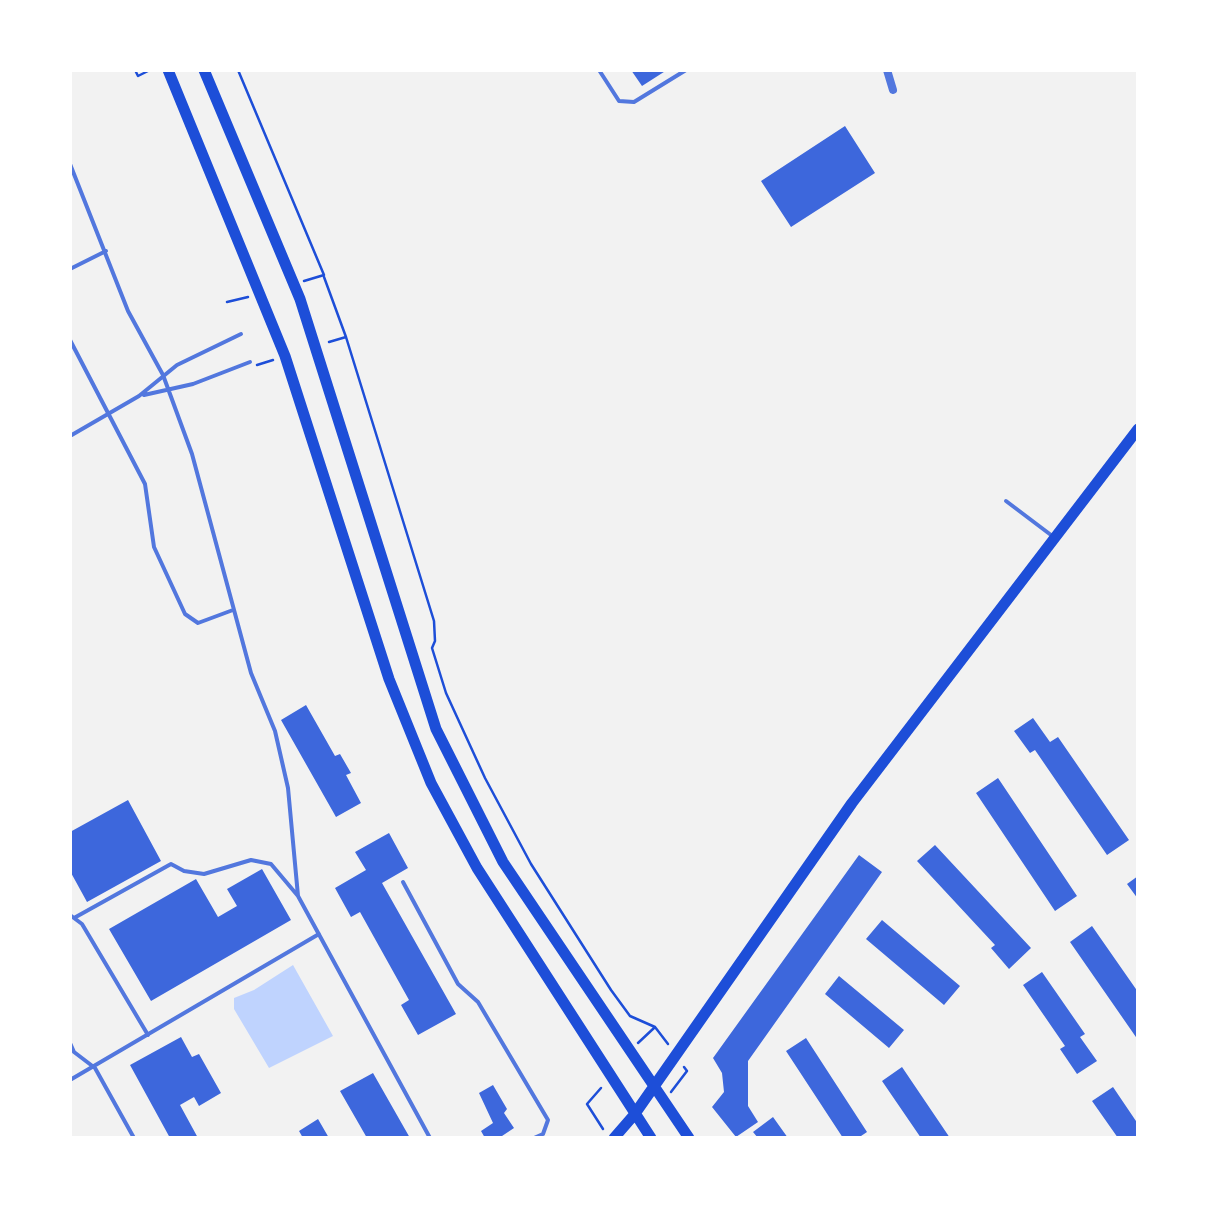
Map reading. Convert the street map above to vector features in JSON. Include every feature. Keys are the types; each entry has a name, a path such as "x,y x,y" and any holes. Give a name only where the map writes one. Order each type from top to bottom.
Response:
{"main road":[{"path":"168,70 285,356 389,680 431,784 476,868 650,1138"},
{"path":"204,70 294,285 436,729 503,862 688,1138"},
{"path":"614,1138 852,803 1138,429"}],"street":[{"path":"888,70 893,90"}],"lane":[{"path":"599,70 619,102 634,102 686,70"},
{"path":"70,164 128,311 163,375 192,454 251,673 275,731 288,788 298,896"},
{"path":"70,269 106,252"},
{"path":"70,436 139,396 163,375 241,334"},
{"path":"70,340 145,484 154,546 186,614 198,623 234,610"},
{"path":"139,396 193,384 250,362"},
{"path":"1006,501 1055,538"},
{"path":"148,1034 82,924 72,917 172,864 184,871 204,874 262,860 298,896 430,1138"},
{"path":"402,882 458,984 478,1002 548,1120 543,1134 534,1138"},
{"path":"70,1080 319,934"},
{"path":"70,1043 74,1052 95,1068 134,1138"}],"path":[{"path":"135,70 138,76 150,70"},
{"path":"238,70 324,275 294,285"},
{"path":"226,302 261,293"},
{"path":"346,337 434,621 432,648 446,694 531,864 630,1016 655,1026"}],"water":[{"path":"293,965 333,1036 269,1068 234,1009 234,998"}],"building":[{"path":"631,70 667,70 642,86"},
{"path":"845,126 875,173 791,227 761,181"},
{"path":"306,705 335,756 340,754 351,773 346,775 361,803 336,817 281,720"},
{"path":"1033,718 1050,742 1058,737 1129,840 1107,855 1035,750 1030,753 1014,731"},
{"path":"998,778 1077,896 1055,911 976,793"},
{"path":"128,800 161,861 87,902 70,871 70,832"},
{"path":"389,833 408,868 382,883 456,1014 418,1035 401,1005 409,1000 360,912 351,917 335,888 366,870 355,852"},
{"path":"935,845 1031,948 1009,969 991,948 995,945 917,861"},
{"path":"859,855 882,872 748,1061 748,1106 758,1122 736,1137 712,1107 724,1092 722,1073 713,1058"},
{"path":"262,869 291,920 151,1001 109,929 196,879 218,917 237,906 227,889"},
{"path":"1138,876 1138,899 1127,884"},
{"path":"882,920 960,986 944,1005 866,939"},
{"path":"1092,926 1138,992 1138,1040 1070,942"},
{"path":"1042,972 1085,1034 1080,1037 1097,1061 1077,1074 1060,1049 1065,1046 1023,985"},
{"path":"839,976 904,1030 889,1048 825,994"},
{"path":"181,1037 192,1057 199,1054 221,1093 199,1106 194,1097 180,1105 198,1138 170,1138 130,1065"},
{"path":"806,1038 867,1132 858,1138 843,1138 786,1051"},
{"path":"902,1067 950,1138 921,1138 882,1081"},
{"path":"373,1073 410,1138 367,1138 340,1091"},
{"path":"493,1085 514,1128 499,1138 485,1138 481,1131 493,1123 479,1093"},
{"path":"1113,1087 1138,1124 1138,1138 1118,1138 1092,1101"},
{"path":"773,1117 788,1138 758,1138 753,1132"},
{"path":"318,1119 329,1138 303,1138 299,1131"}]}
